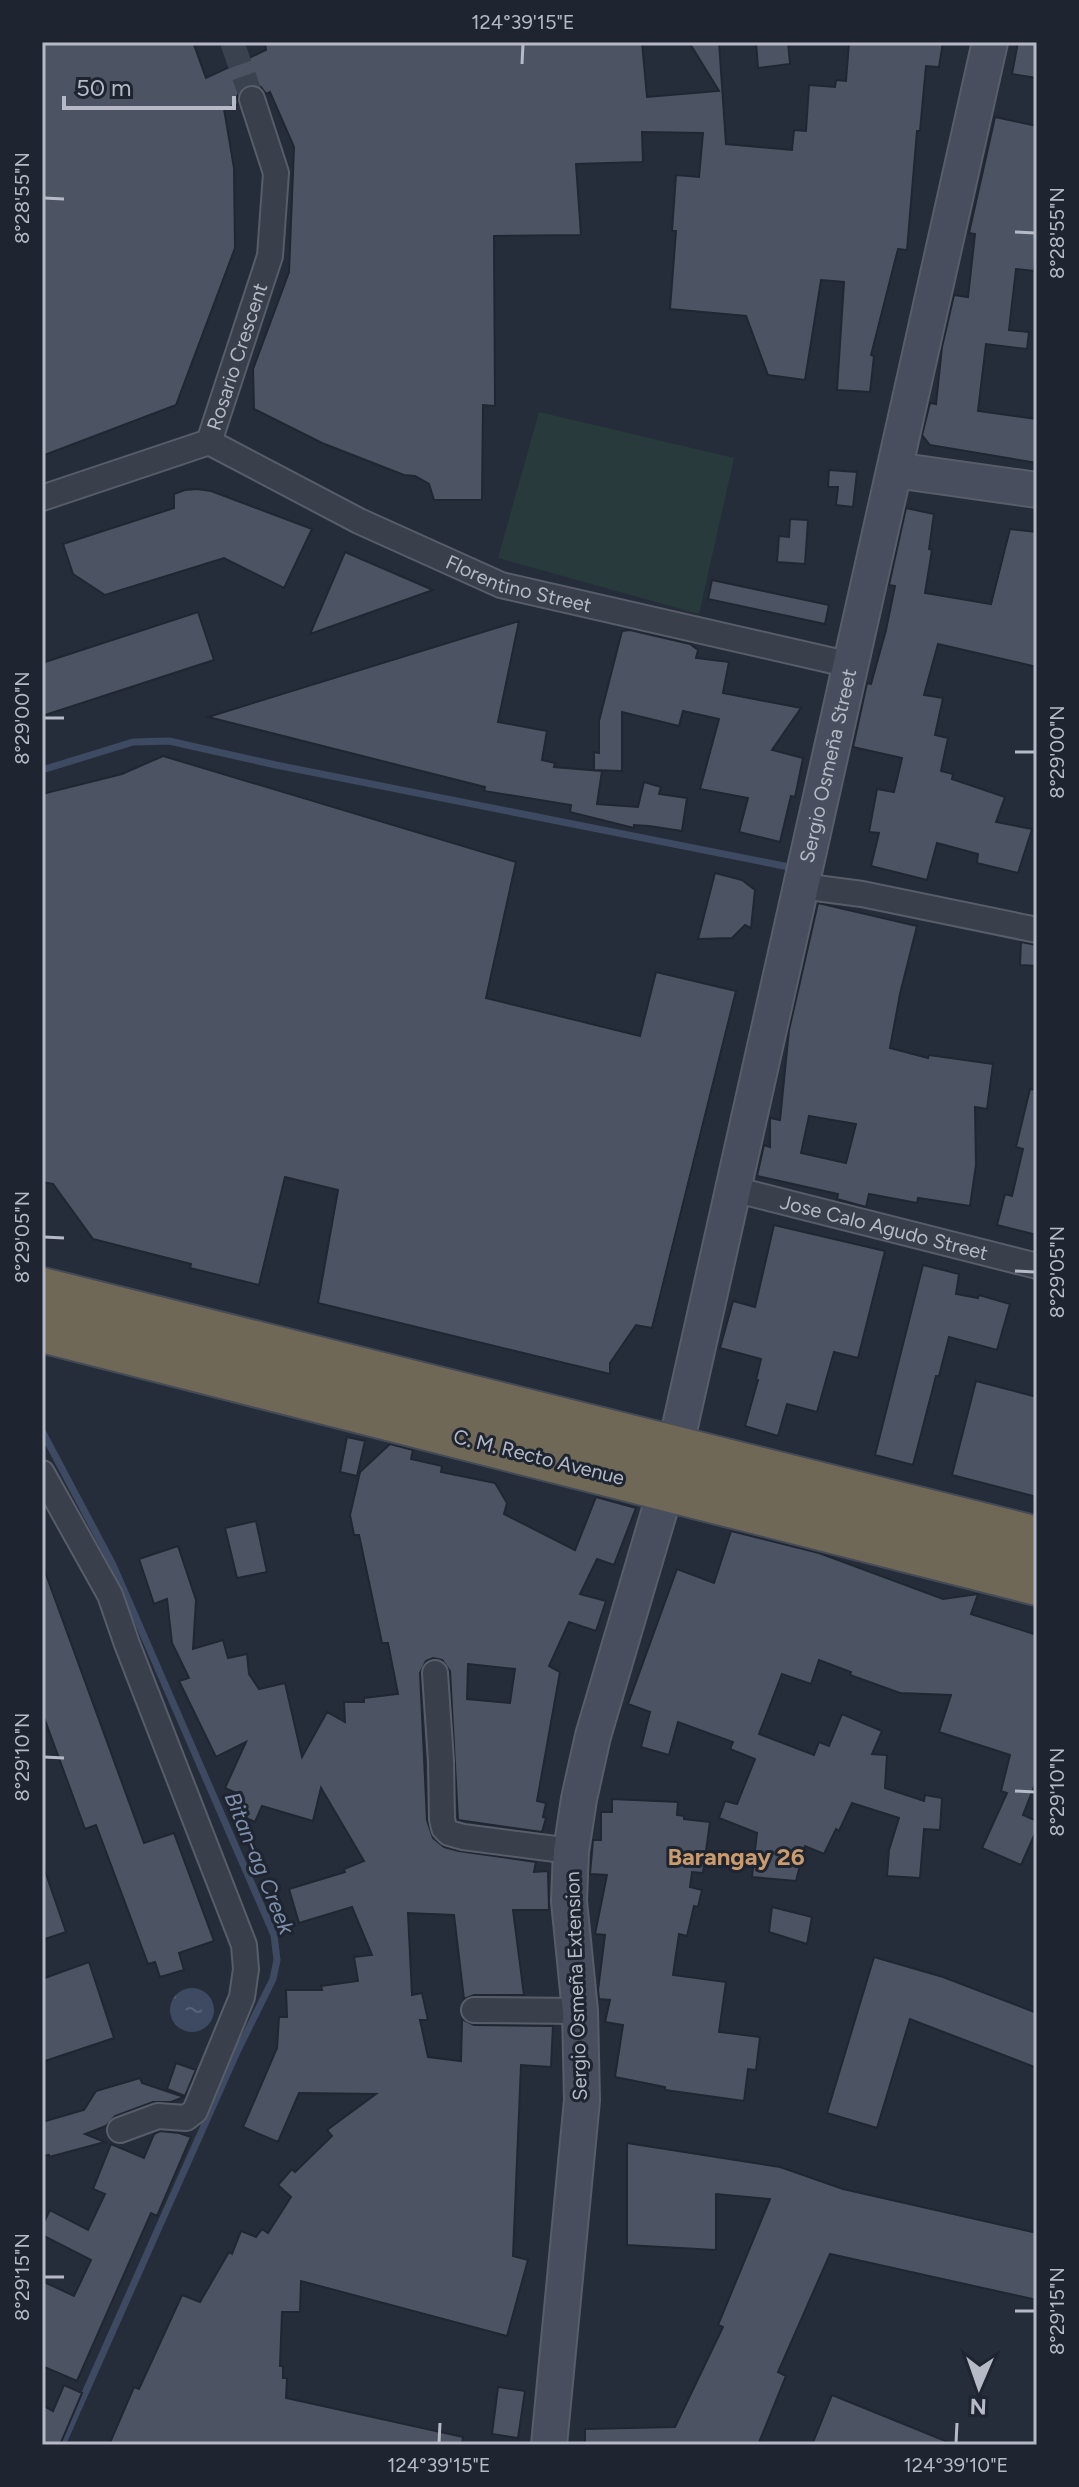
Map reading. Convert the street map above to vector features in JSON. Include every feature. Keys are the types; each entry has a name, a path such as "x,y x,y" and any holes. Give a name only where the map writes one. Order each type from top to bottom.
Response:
{"highway":[{"name":"C. M. Recto Avenue","path":"42,1290 670,1469 1037,1583"},
{"name":"C. M. Recto Avenue","path":"42,1330 670,1469 1037,1539"}],"main road":[{"name":"Sergio Osmeña Street","path":"670,1469 990,42"},
{"path":"895,470 1037,490"},
{"name":"Sergio Osmeña Extension","path":"549,2445 582,2100 580,2011 569,1901 571,1851 585,1764 670,1469"}],"street":[{"name":"Rosario Crescent","path":"42,498 209,442 270,256 276,173 252,99"},
{"name":"Florentino Street","path":"209,442 359,521 501,585 851,665"},
{"path":"801,886 862,894 1037,930"},
{"name":"Jose Calo Agudo Street","path":"733,1189 1037,1266"},
{"path":"42,1473 110,1595 244,1945 246,1959 242,1997 195,2111 186,2118 158,2116 120,2130"},
{"path":"435,1673 444,1828 463,1837 571,1851"},
{"path":"474,2010 580,2011"}],"shaded area":[{"path":"539,412 734,458 699,614 498,558"}],"water":[{"path":"192,1988 208,1994 214,2010 208,2026 192,2032 176,2026 170,2010 176,1994"}],"building":[{"path":"42,42 193,42 206,78 266,50 265,42 642,42 647,97 719,91 689,42 719,42 726,144 792,150 794,130 806,131 809,85 835,87 836,80 846,81 849,42 943,42 939,67 926,66 907,250 898,249 871,355 874,356 870,392 837,390 844,282 821,280 805,380 768,375 746,316 670,309 676,231 672,231 676,175 699,177 703,133 642,132 643,162 576,164 581,235 494,236 495,406 483,405 482,500 434,500 429,484 415,476 404,475 322,443 254,409 253,369 289,272 294,147 270,92 266,94 254,84 240,90 238,104 224,109 234,168 235,248 176,405 42,456"},
{"path":"756,42 788,42 790,64 758,68"},
{"path":"1018,42 1037,42 1037,78 1012,74"},
{"path":"995,117 1037,126 1037,240 1034,271 1016,269 1009,330 1029,332 1027,349 986,344 978,411 1037,419 1037,463 930,445 922,435 930,403 936,404 942,347 954,295 968,297 975,234 969,233"},
{"path":"829,470 857,472 853,507 836,505 838,487 828,487"},
{"path":"197,489 211,491 312,529 284,588 224,558 105,595 73,574 63,544 174,508 174,494"},
{"path":"906,508 934,514 925,593 991,604 1010,529 1037,532 1037,667 938,644 924,695 943,698 935,735 948,738 941,771 953,774 952,779 1005,797 996,822 1032,829 1018,873 977,863 978,854 937,843 927,880 871,866 879,833 869,832 877,789 894,792 902,758 853,747 867,683 871,684 886,630 895,586 889,585"},
{"path":"790,519 808,520 805,564 777,562 779,536 789,537"},
{"path":"345,552 433,590 310,634"},
{"path":"712,580 829,605 825,624 708,599"},
{"path":"198,612 214,660 42,716 42,663"},
{"path":"519,621 498,722 547,731 542,760 555,763 554,767 602,771 597,804 638,807 644,782 661,787 659,794 687,798 682,831 634,825 634,828 570,812 571,805 484,791 485,787 208,717"},
{"path":"630,630 690,644 698,650 696,658 729,662 723,693 801,708 772,750 803,758 795,797 791,796 780,842 739,832 748,798 700,789 719,719 683,711 679,726 622,712 622,771 594,770 594,752 599,753 599,721 622,631"},
{"path":"163,756 516,862 486,998 640,1036 656,972 736,991 652,1328 636,1325 610,1363 610,1374 318,1303 338,1190 285,1177 259,1285 93,1239 53,1184 42,1182 42,794 122,774"},
{"path":"715,873 742,880 755,890 751,928 745,925 732,938 698,939"},
{"path":"818,903 917,926 890,1048 928,1058 929,1055 993,1064 987,1109 975,1107 976,1165 970,1206 918,1198 917,1203 869,1194 866,1207 837,1199 838,1194 757,1176 764,1145 770,1147 770,1118 780,1120 789,1030","holes":["809,1116 856,1124 846,1163 801,1153"]},
{"path":"1021,942 1037,945 1037,966 1020,965"},
{"path":"1030,1089 1037,1090 1037,1235 997,1225 1005,1194 1012,1196 1023,1149 1016,1147"},
{"path":"774,1225 885,1251 858,1358 834,1352 817,1412 787,1404 778,1436 745,1426 761,1359 720,1348 733,1301 755,1307"},
{"path":"923,1265 959,1274 956,1294 978,1298 979,1295 1010,1304 997,1350 949,1337 913,1465 875,1455"},
{"path":"976,1381 1037,1397 1037,1497 952,1475"},
{"path":"347,1437 365,1441 357,1476 340,1472"},
{"path":"390,1444 413,1450 411,1459 442,1466 441,1472 495,1483 507,1503 504,1514 575,1550 596,1497 636,1508 614,1565 597,1559 580,1594 606,1601 596,1631 569,1622 549,1666 560,1672 537,1801 546,1803 542,1832 458,1820 450,1671 442,1660 433,1658 426,1661 420,1673 427,1820 433,1838 444,1847 536,1862 534,1872 548,1871 549,1910 513,1910 524,1995 474,1995 464,1999 454,1915 408,1913 412,1995 422,1993 428,2020 420,2020 428,2057 461,2061 462,2019 474,2025 553,2026 551,2067 521,2065 513,2256 528,2260 507,2336 301,2281 300,2312 282,2312 280,2366 283,2366 283,2378 287,2378 286,2398 463,2437 462,2445 109,2445 134,2387 139,2389 182,2295 200,2302 229,2252 232,2254 241,2231 256,2237 262,2229 268,2233 291,2197 278,2185 292,2169 295,2172 332,2136 327,2130 376,2094 299,2093 278,2142 243,2127 277,2048 279,2017 287,2017 286,1990 322,1990 321,1986 358,1981 354,1957 372,1955 352,1907 299,1923 289,1889 345,1872 344,1869 364,1861 321,1788 313,1821 262,1806 255,1822 235,1813 243,1796 225,1788 246,1742 216,1757 179,1681 189,1678 172,1643 167,1599 154,1604 139,1559 178,1546 196,1600 193,1649 223,1640 228,1658 247,1654 249,1674 259,1689 285,1683 302,1757 327,1712 345,1722 344,1702 364,1702 364,1698 398,1694 388,1643 382,1643 359,1535 354,1535 350,1515 360,1472","holes":["468,1664 515,1669 510,1703 467,1699"]},
{"path":"256,1521 267,1572 237,1578 225,1528"},
{"path":"731,1531 819,1553 943,1599 978,1594 971,1614 1037,1635 1037,1779 1023,1815 1037,1821 1037,1829 1021,1865 982,1848 1007,1793 1001,1791 1010,1755 939,1732 951,1695 900,1693 819,1660 811,1684 782,1674 759,1734 814,1755 819,1742 829,1746 842,1714 882,1731 872,1754 887,1755 885,1788 924,1801 925,1795 942,1798 940,1830 924,1829 920,1878 887,1876 889,1850 899,1818 852,1803 824,1854 805,1846 796,1881 752,1877 757,1833 719,1818 725,1801 737,1804 755,1759 730,1749 733,1742 678,1722 669,1755 641,1747 650,1712 628,1704 677,1569 714,1583"},
{"path":"44,1569 144,1843 174,1833 214,1941 179,1953 184,1970 160,1977 155,1962 148,1964 96,1825 85,1829 42,1712"},
{"path":"612,1799 678,1802 677,1815 684,1816 684,1819 710,1822 703,1873 692,1872 690,1887 702,1890 698,1907 694,1906 687,1936 679,1934 673,1975 726,1982 719,2032 760,2037 756,2070 748,2069 744,2101 665,2090 665,2087 615,2077 623,2025 605,2022 610,2000 599,1999 598,1990 605,1935 595,1934 607,1875 590,1874 593,1840 601,1840 601,1812 612,1812"},
{"path":"45,1871 66,1932 42,1940 42,1872"},
{"path":"772,1907 812,1917 807,1944 769,1932"},
{"path":"874,1957 943,1977 1037,2013 1037,2068 910,2019 877,2128 827,2113"},
{"path":"89,1962 114,2038 42,2062 42,1979"},
{"path":"176,2063 196,2070 185,2096 167,2089"},
{"path":"140,2078 142,2083 184,2097 171,2102 153,2102 115,2116 106,2126 85,2134 105,2142 49,2157 42,2156 42,2122 84,2110 96,2091"},
{"path":"160,2131 191,2137 157,2216 151,2213 77,2381 42,2366 42,2281 74,2296 91,2260 42,2235 42,2226 50,2210 88,2230 105,2194 93,2189 111,2144 144,2158 154,2134"},
{"path":"627,2143 780,2167 843,2189 1037,2233 1037,2300 830,2254 778,2372 786,2376 758,2445 585,2445 585,2429 675,2427 723,2327 718,2325 770,2199 716,2194 716,2250 627,2245"},
{"path":"64,2385 82,2393 60,2445 42,2445 42,2405 53,2411"},
{"path":"498,2387 525,2391 518,2438 492,2434"},
{"path":"832,2395 953,2444 953,2445 812,2445"}],"waterway":[{"path":"42,770 133,742 169,741 794,868"},
{"name":"Bitan-ag Creek","path":"42,1431 113,1565 274,1935 277,1960 273,1979 236,2054 62,2445"}],"tunnel":[{"path":"232,42 252,99"}],"district":[{"name":"Barangay 26","path":"736,1857"}]}
